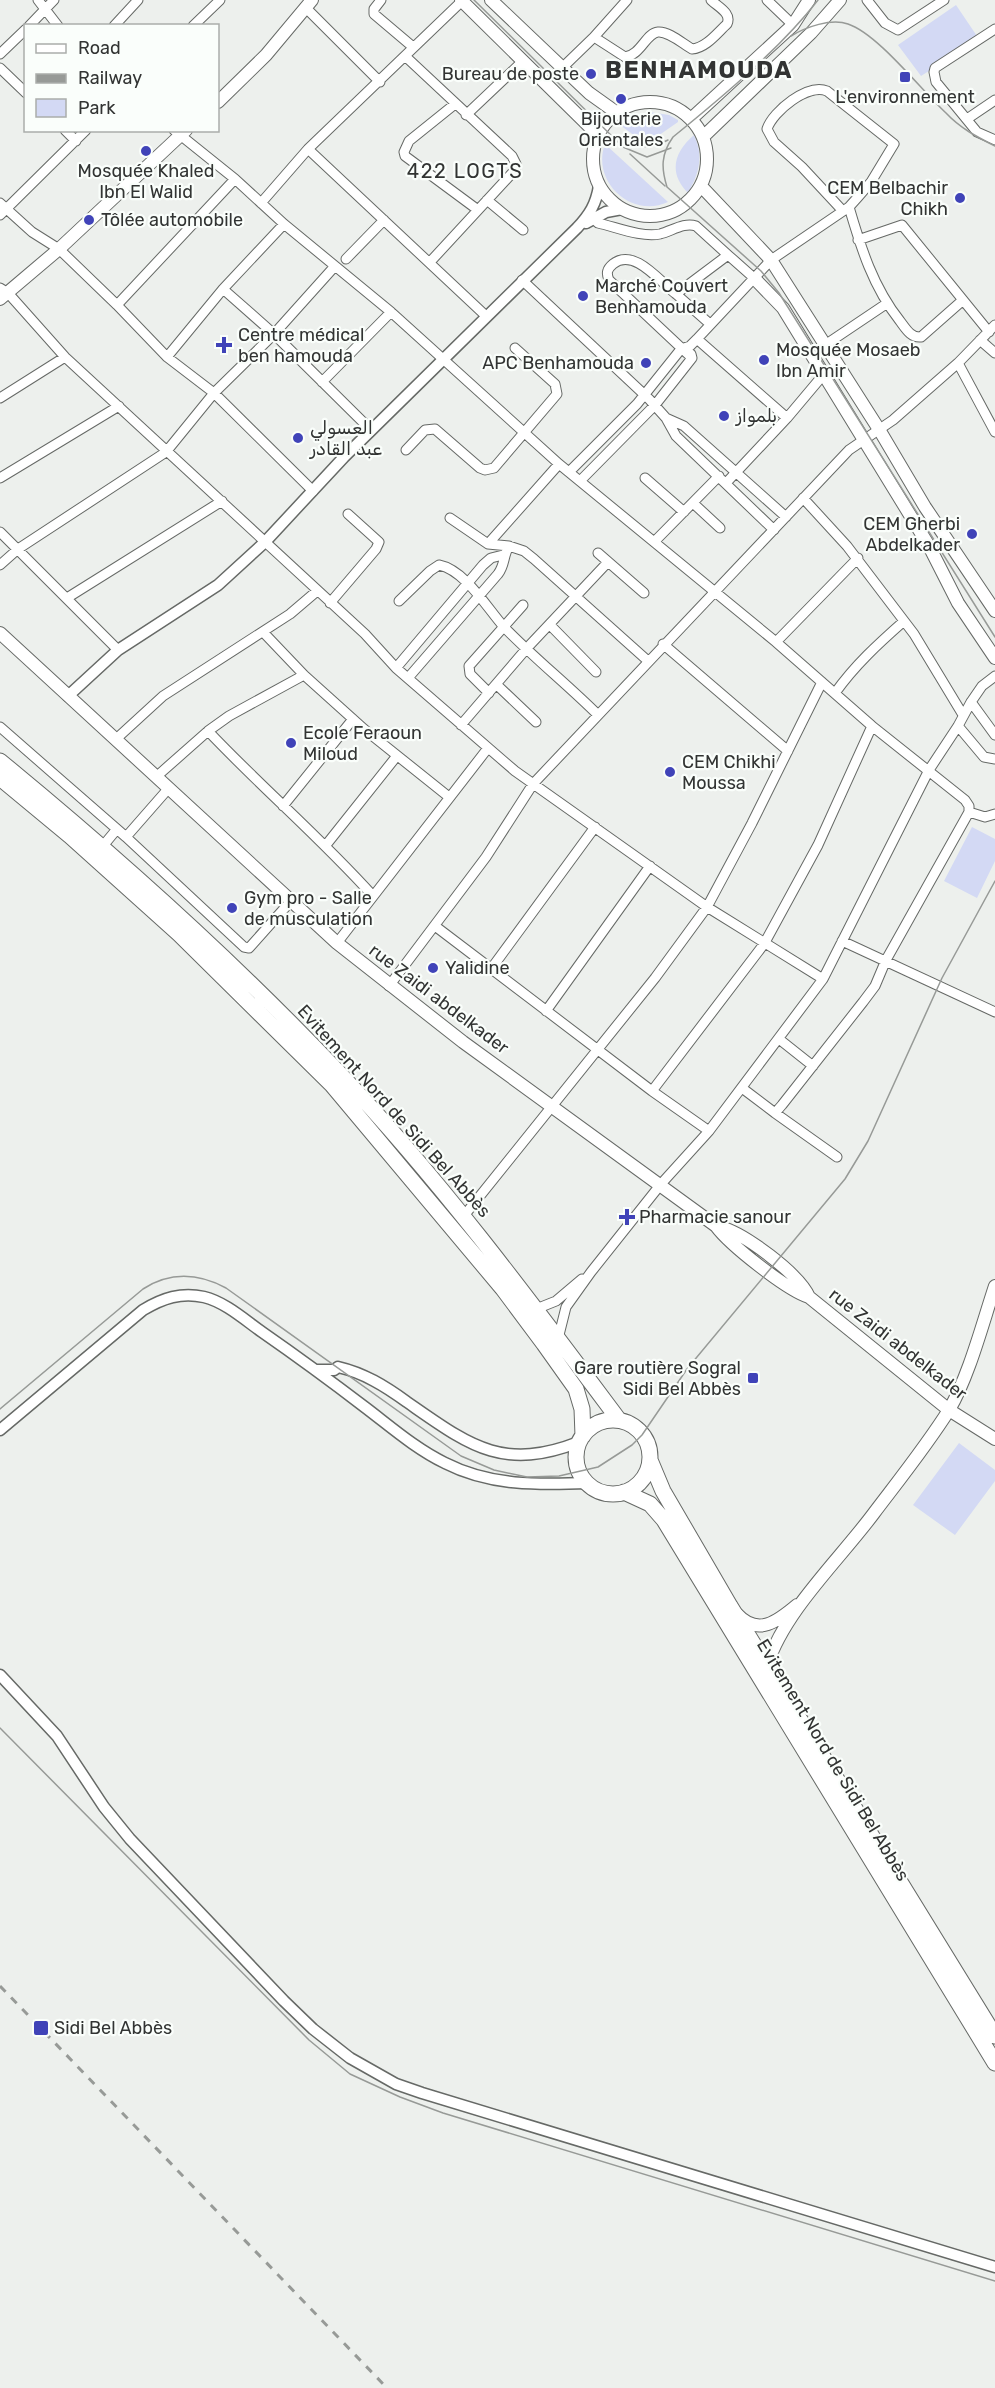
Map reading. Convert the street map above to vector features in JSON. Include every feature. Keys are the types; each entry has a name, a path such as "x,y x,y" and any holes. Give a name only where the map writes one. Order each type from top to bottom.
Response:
{"highway":[{"name":"Evitement Nord de Sidi Bel Abbès","path":"0,761 102,847 236,969 340,1074 463,1217 536,1309 619,1420"},
{"name":"Evitement Nord de Sidi Bel Abbès","path":"0,778 70,836 179,934 332,1085 496,1281 576,1389 582,1409 581,1439"},
{"path":"619,1420 628,1423 643,1434 648,1444 650,1460 645,1476 639,1483 624,1492 605,1492 588,1483 580,1472 577,1462 581,1439 598,1423 619,1420"},
{"name":"Evitement Nord de Sidi Bel Abbès","path":"650,1460 663,1491 730,1606 995,2036"},
{"name":"Evitement Nord de Sidi Bel Abbès","path":"624,1492 650,1504 664,1520 995,2063"}],"main road":[{"path":"491,0 596,99 617,113"},
{"path":"690,119 793,25 809,0"},
{"path":"703,137 811,33 840,0"},
{"path":"462,1 598,135"},
{"path":"219,101 266,55 308,4"},
{"path":"655,103 678,109 690,119 703,137 707,153 707,170 701,186 685,205 661,216 647,217 622,209 609,199 599,186 594,169 593,152 598,135 605,124 617,113 631,105 655,103"},
{"path":"3,293 59,249 180,132"},
{"path":"701,186 771,260 880,430 925,507 995,611"},
{"path":"754,278 783,308 929,546 958,603 995,658"},
{"name":"rue Zaidi abdelkader","path":"3,641 68,696 290,902 389,986 716,1226 739,1235 777,1261 800,1281 809,1297 949,1410 995,1439"},
{"path":"767,1665 776,1644 805,1599 873,1514 949,1410 960,1387 995,1286"},
{"path":"730,1606 747,1623 766,1625 781,1618 805,1599"}],"street":[{"path":"38,0 57,24"},
{"path":"31,24 54,0"},
{"path":"116,24 138,0"},
{"path":"195,24 220,0"},
{"path":"381,0 374,9 374,14 413,47"},
{"path":"562,68 627,0"},
{"path":"594,37 625,57 636,53 653,34 658,32 667,34 692,49 697,49 703,46 729,20 728,15 711,0"},
{"path":"767,0 793,25"},
{"path":"867,0 885,23 898,30 944,0"},
{"path":"261,203 308,149 462,1"},
{"path":"308,4 380,82"},
{"path":"995,29 935,68 933,72 936,82 977,132 995,140"},
{"path":"0,54 24,31"},
{"path":"405,56 512,156 516,164 515,170 430,262"},
{"path":"466,115 524,61"},
{"path":"0,69 24,91"},
{"path":"569,472 771,260 845,208 871,182 894,144 827,91 820,88 809,90 798,96 769,123 767,129 774,142 845,208 868,267 886,304 916,338 921,337 963,300"},
{"path":"967,118 995,100"},
{"path":"455,104 409,141 404,152 405,156 478,210"},
{"path":"67,132 76,141"},
{"path":"84,132 2,209 59,249 166,357 214,393 313,491"},
{"path":"180,132 284,224 391,312 559,464 776,642 872,726 965,800 969,806 969,812 886,960 875,986 775,1113"},
{"path":"308,149 486,316"},
{"path":"117,305 235,179"},
{"path":"68,696 117,650 218,585 265,542 371,430 577,228 592,212 597,201 599,186"},
{"path":"487,200 523,230"},
{"path":"577,228 606,212 622,209"},
{"path":"594,219 598,223 637,233 657,235 690,224 696,226 754,278"},
{"path":"346,259 384,220"},
{"path":"166,357 223,289 284,224"},
{"path":"389,986 486,857 533,784 849,450 880,430 958,363 992,328 963,300 902,225 858,240"},
{"path":"676,294 728,255"},
{"path":"710,324 636,260 626,258 617,260 609,267 607,275 609,280 787,418"},
{"path":"0,565 18,549 166,452 214,393 274,334 335,266"},
{"path":"522,280 655,405 666,418 675,436 774,530"},
{"path":"223,289 274,334 371,430"},
{"path":"3,293 65,357 365,634 396,668 488,748 533,784 707,907 823,979"},
{"path":"825,345 886,304"},
{"path":"322,381 391,312"},
{"path":"980,340 995,353"},
{"path":"580,481 655,405 692,358 689,344"},
{"path":"406,450 425,430 435,429 480,468 489,470 494,468 557,394 555,384 515,348"},
{"path":"0,398 65,357"},
{"path":"958,363 995,432"},
{"path":"655,542 693,503 737,471 787,418 824,374"},
{"path":"0,478 119,406"},
{"path":"666,418 684,426 786,517"},
{"path":"488,544 559,464"},
{"path":"645,478 684,512"},
{"path":"802,498 858,558 904,621 963,715"},
{"path":"67,598 222,501"},
{"path":"693,503 720,528"},
{"path":"330,603 376,549 379,542 348,514"},
{"path":"450,518 488,544 506,550 524,551 648,661"},
{"path":"0,532 117,650"},
{"path":"396,668 491,558 506,550"},
{"path":"408,678 503,567 506,550"},
{"path":"598,553 644,593"},
{"path":"776,642 858,558"},
{"path":"461,725 527,648 608,562"},
{"path":"399,601 430,571 439,565 448,567 479,596 504,626 598,715"},
{"path":"115,740 163,696 263,632 317,591"},
{"path":"489,693 468,670 523,605"},
{"path":"835,693 866,654 904,621"},
{"path":"550,624 596,672"},
{"path":"263,632 304,675 353,719 396,757 449,798"},
{"path":"663,644 788,751"},
{"path":"156,777 208,731 229,716 304,675"},
{"path":"558,1339 566,1307 591,1272 661,1184 709,1131 823,979 928,770 982,686 995,676"},
{"path":"463,1217 655,978 707,907 822,682"},
{"path":"496,685 536,722"},
{"path":"971,702 995,735"},
{"path":"283,806 353,719"},
{"path":"652,1091 764,944 818,844 872,726"},
{"path":"958,726 984,757 995,759"},
{"path":"0,727 126,837 244,947 249,948 290,902"},
{"path":"208,731 283,806 326,845 373,896"},
{"path":"337,944 488,748"},
{"path":"326,845 396,757"},
{"path":"126,837 168,789"},
{"path":"969,812 985,817 995,814"},
{"path":"491,969 595,827"},
{"path":"102,847 117,829"},
{"path":"546,1011 650,866"},
{"path":"435,926 652,1091 709,1131"},
{"path":"842,941 995,1012"},
{"path":"779,1039 813,1066"},
{"path":"742,1088 837,1157"},
{"path":"536,1309 556,1301 591,1272"},
{"path":"0,1430 129,1321 160,1300 171,1296 193,1295 218,1303 316,1370 432,1456 461,1470 502,1482 588,1483"},
{"path":"316,1370 334,1370 338,1367 355,1371 386,1387 450,1432 486,1450 504,1455 522,1456 552,1452 581,1439"},
{"path":"343,1390 355,1371"},
{"path":"0,1675 57,1736 104,1807 154,1866 313,2029 366,2068 396,2084 422,2093 995,2267"}],"green space":[{"path":"956,5 979,39 921,76 898,45"},
{"path":"649,112 669,115 678,122 655,138 635,136 620,125 631,117"},
{"path":"694,135 699,150 699,165 688,193 678,178 676,163 682,148"},
{"path":"605,144 668,202 654,206 641,205 628,201 617,193 609,183 604,171 602,158"},
{"path":"972,827 995,839 995,861 977,898 944,881"},
{"path":"959,1443 995,1470 995,1481 955,1535 913,1505"}],"tram line":[{"path":"474,0 623,147 647,157 671,148"},
{"path":"818,0 768,55 673,137 664,155 665,180 667,187 761,271 779,293 995,637"},
{"path":"791,36 804,29 834,22 848,24 860,30 886,50 957,123 975,136 995,146"},
{"path":"623,139 645,146 657,145 668,140"},
{"path":"630,154 665,186"},
{"path":"0,1409 143,1289 164,1279 195,1277 226,1288 461,1456 494,1470 527,1477 559,1476 598,1467 632,1445 642,1435 687,1369 845,1179 868,1141 942,978 995,881"},
{"path":"0,1728 309,2040 350,2074 400,2097 443,2113 995,2281"}],"railway":[{"path":"0,1986 387,2388"}],"place":[{"name":"Bureau de poste","path":"591,74"},
{"name":"L'environnement","path":"905,77"},
{"name":"Bijouterie Orientales","path":"621,99"},
{"name":"Mosquée Khaled Ibn El Walid","path":"146,151"},
{"name":"CEM Belbachir Chikh","path":"960,198"},
{"name":"Tôlée automobile","path":"89,220"},
{"name":"Marché Couvert Benhamouda","path":"583,296"},
{"name":"Centre médical ben hamouda","path":"224,345"},
{"name":"Mosquée Mosaeb Ibn Amir","path":"764,360"},
{"name":"APC Benhamouda","path":"646,363"},
{"name":"بلمواز","path":"724,416"},
{"name":"العسولي عبد القادر","path":"298,438"},
{"name":"CEM Gherbi Abdelkader","path":"972,534"},
{"name":"Ecole Feraoun Miloud","path":"291,743"},
{"name":"CEM Chikhi Moussa","path":"670,772"},
{"name":"Gym pro - Salle de musculation","path":"232,908"},
{"name":"Yalidine","path":"433,968"},
{"name":"Pharmacie sanour","path":"627,1217"},
{"name":"Gare routière Sogral Sidi Bel Abbès","path":"753,1378"},
{"name":"Sidi Bel Abbès","path":"41,2028"}],"district":[{"name":"BENHAMOUDA","path":"699,70"},
{"name":"422 LOGTS","path":"465,171"}]}
